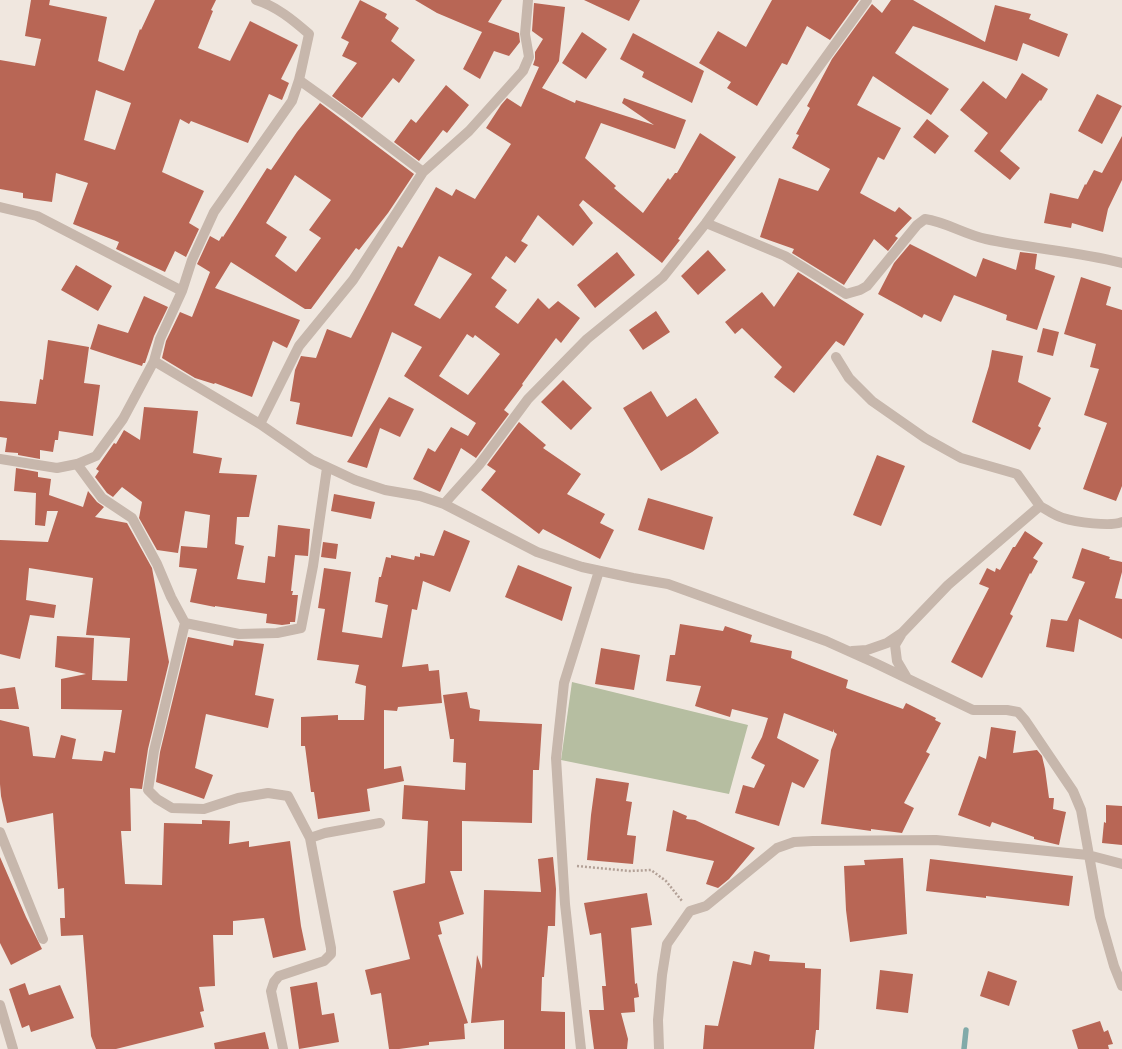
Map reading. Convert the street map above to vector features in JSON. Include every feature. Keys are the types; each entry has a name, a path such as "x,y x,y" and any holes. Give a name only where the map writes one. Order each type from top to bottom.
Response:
{"street":[{"path":"0,459 57,468 77,464 96,456 123,419 154,361 160,339 182,291 192,260 214,212 292,101 299,80 308,34 295,21 267,3 256,0"},
{"path":"260,424 299,346 353,280 423,172 469,131 523,71 529,57 525,34 528,0"},
{"path":"444,504 479,465 528,399 587,339 664,277 706,223 867,0"},
{"path":"299,80 423,172"},
{"path":"0,207 37,216 182,291"},
{"path":"706,223 785,256 846,294 860,290 866,286 917,224 924,218 938,220 984,238 1026,247 1100,257 1122,263"},
{"path":"836,357 849,378 872,401 925,438 961,458 1017,474 1040,506 1061,518 1104,524 1122,523"},
{"path":"154,361 260,424 312,460 355,480 385,490 420,496 444,504 537,552 582,567 668,584 826,641 973,710 1007,710 1018,712 1073,791 1081,810 1100,917 1114,966 1122,986"},
{"path":"77,464 102,498 132,518 184,623 154,751 148,790 156,800 172,808 204,809 238,798 268,793 288,796 310,838 332,948 331,954 324,961 280,976 274,982 271,991 283,1049"},
{"path":"184,623 239,634 277,633 301,628 313,566 327,468"},
{"path":"850,651 867,650 887,643 902,633 948,585 1040,506"},
{"path":"581,1049 565,904 556,758 564,683 599,571"},
{"path":"902,633 895,645 897,661 907,679"},
{"path":"310,838 325,833 380,822"},
{"path":"0,832 43,939"},
{"path":"659,1049 658,1020 662,975 667,944 690,911 706,906 777,848 785,844 812,840 936,840 1088,855 1122,864"},
{"path":"0,1005 12,1049"}],"path":[{"path":"563,864 630,871 651,870 666,881 690,911"}],"green space":[{"path":"572,682 748,725 729,794 561,760"}],"building":[{"path":"31,0 50,0 49,5 107,17 98,61 124,71 140,29 141,30 155,0 216,0 198,48 230,61 250,21 298,45 281,79 289,83 282,100 269,94 248,143 191,121 189,124 180,119 162,172 204,191 189,223 199,229 186,257 175,251 165,272 116,249 119,242 73,224 88,183 56,173 52,202 23,198 23,193 0,189 0,60 35,66 41,39 25,36","holes":["96,90 131,103 115,150 84,140"]},
{"path":"360,0 387,14 385,18 399,28 391,41 415,60 399,83 393,78 362,118 332,96 357,63 342,56 349,42 341,38"},
{"path":"415,0 502,0 488,22 519,33 520,42 509,56 494,51 480,79 463,69 482,32 437,13"},
{"path":"584,0 640,0 629,21"},
{"path":"772,0 859,0 830,40 807,26 787,65 782,63 757,106 727,88 731,82 699,63 718,31 746,47"},
{"path":"891,0 913,0 985,42 995,5 1031,14 1029,19 1068,34 1059,57 1023,43 1017,61 913,26 895,53 949,89 931,115 873,76 857,105 901,128 884,160 878,157 860,193 895,212 899,207 912,218 895,236 898,238 888,251 874,239 844,285 792,253 794,249 760,237 779,178 818,191 830,169 792,148 799,135 796,134 810,108 807,106 832,59 872,4 882,13"},
{"path":"534,3 565,7 559,61 542,88 575,103 576,100 654,125 622,103 624,98 686,120 675,149 601,123 585,158 616,186 614,188 643,213 668,178 670,180 675,173 677,173 700,133 736,157 678,239 680,240 662,263 583,200 579,205 593,223 573,246 538,215 521,241 528,245 515,263 506,256 491,278 507,290 495,307 518,324 538,298 549,309 558,301 580,318 561,343 556,338 504,410 509,414 476,458 461,448 440,492 413,479 428,448 435,452 451,427 468,436 476,423 404,376 422,347 392,332 352,437 296,424 300,403 290,401 295,370 301,356 316,358 327,329 351,338 398,246 402,248 436,187 452,196 456,189 475,199 511,144 486,128 507,98 521,107 539,67 533,65 535,52 543,39 532,31","holes":["439,256 472,274 440,319 414,305","467,334 473,338 475,335 500,354 468,395 439,376"]},
{"path":"582,32 607,49 586,79 562,63"},
{"path":"633,33 704,71 692,103 642,77 644,72 620,59"},
{"path":"1022,73 1048,89 1041,101 1040,100 1000,151 1020,168 1010,180 974,151 988,133 960,110 983,81 1006,99"},
{"path":"446,85 469,105 447,133 443,130 419,161 394,142 411,119 416,123"},
{"path":"1097,94 1122,106 1102,144 1078,131"},
{"path":"320,103 414,174 388,213 359,250 356,248 311,309 305,309 231,262 215,288 300,320 287,348 273,341 252,397 215,383 214,384 195,378 162,358 166,341 180,312 192,317 210,272 197,264 210,236 219,241 222,236 223,237 267,168 271,170 297,132","holes":["295,175 331,200 309,230 321,238 296,272 275,256 287,237 266,223"]},
{"path":"927,119 949,136 935,154 913,137"},
{"path":"1122,136 1122,180 1108,209 1103,232 1072,223 1071,228 1044,223 1050,193 1078,199 1094,170 1102,173"},
{"path":"910,244 976,277 983,258 1016,270 1020,252 1037,254 1035,269 1055,276 1037,330 1006,320 1007,315 954,295 941,322 924,314 922,318 878,294 894,263"},
{"path":"708,250 726,270 698,295 681,276"},
{"path":"617,252 635,275 595,308 577,285"},
{"path":"76,265 112,286 98,311 61,290"},
{"path":"798,272 864,314 844,346 836,341 794,393 774,377 782,367 742,328 735,334 725,322 762,292 774,307"},
{"path":"1081,277 1111,287 1106,305 1122,310 1122,486 1116,501 1083,489 1107,423 1084,415 1099,369 1090,367 1096,344 1064,334"},
{"path":"144,296 168,307 154,336 145,363 143,363 142,366 90,349 98,324 128,333"},
{"path":"656,311 670,332 643,350 629,330"},
{"path":"1043,328 1059,332 1053,356 1037,352"},
{"path":"48,340 89,347 84,383 100,385 93,436 59,431 58,440 55,440 53,452 40,450 40,459 18,455 18,453 5,452 7,438 0,437 0,401 36,404 40,379 43,380"},
{"path":"992,350 1023,356 1018,382 1051,398 1038,426 1041,428 1030,450 972,422 989,366"},
{"path":"563,380 592,408 571,430 541,402"},
{"path":"651,391 667,417 696,398 719,433 661,471 623,408"},
{"path":"389,397 414,409 400,437 380,428 367,468 347,462"},
{"path":"144,407 198,411 193,453 222,458 219,473 257,475 249,517 237,517 235,544 244,546 237,579 265,583 268,556 275,557 278,525 310,529 308,556 295,555 291,591 293,591 292,595 298,595 295,622 282,625 266,623 267,614 190,602 197,569 179,567 181,546 207,548 210,515 185,511 178,553 157,550 139,518 142,502 122,487 113,497 107,493 95,477 99,471 96,469 114,443 116,444 124,430 140,440"},
{"path":"519,422 546,445 543,448 581,474 567,494 605,514 600,523 614,530 600,559 543,529 539,534 481,490 496,471 487,465"},
{"path":"877,455 905,466 881,526 853,515"},
{"path":"16,468 38,472 38,477 51,479 49,495 83,507 88,491 97,502 104,507 95,517 127,523 152,568 169,662 148,749 142,789 130,788 131,831 121,831 125,884 162,885 164,823 202,824 202,820 230,821 229,844 249,841 249,847 290,841 301,926 306,950 273,958 264,918 233,921 233,935 213,935 215,986 199,987 204,1011 200,1012 204,1027 116,1049 96,1049 91,1036 83,935 61,936 60,918 65,918 64,888 58,889 53,813 7,823 0,784 0,720 29,727 33,756 55,758 61,735 76,739 72,759 102,761 104,751 115,753 122,710 61,709 61,679 86,674 55,667 57,636 94,638 92,680 127,681 130,638 86,635 93,578 29,568 26,600 56,605 54,618 30,615 20,659 0,654 0,540 48,542 58,511 47,511 45,526 35,525 36,493 14,491"},
{"path":"334,494 375,502 371,519 331,511"},
{"path":"648,498 713,517 704,550 638,530"},
{"path":"444,530 470,541 450,592 423,581 417,610 412,609 402,667 428,664 429,671 439,670 442,703 398,707 397,711 384,710 384,769 401,766 404,781 367,789 370,811 318,819 314,792 311,792 305,746 301,746 301,717 338,715 338,720 364,720 366,686 355,683 359,665 317,660 325,609 318,608 324,568 351,572 342,632 382,638 388,605 375,602 379,577 381,577 386,557 391,558 391,555 414,560 415,556 420,557 420,553 434,556"},
{"path":"1025,531 1043,543 1033,558 1038,561 1031,574 1030,573 1010,614 1013,616 982,678 951,662 989,588 979,584 987,568 995,572 996,568 1000,570 1013,547 1015,547"},
{"path":"323,542 338,544 336,559 321,557"},
{"path":"1082,548 1110,557 1109,559 1122,562 1122,572 1115,598 1122,599 1122,639 1079,619 1074,652 1046,647 1051,619 1067,621 1085,582 1072,578"},
{"path":"518,565 572,587 562,621 505,597"},
{"path":"680,624 723,631 725,626 752,635 750,642 792,651 791,658 848,680 846,688 903,709 906,703 936,718 935,720 941,723 926,752 930,754 904,803 914,808 902,833 871,829 871,831 821,824 831,750 837,734 834,732 834,729 833,732 784,713 777,738 819,760 804,788 792,782 779,826 735,813 743,785 754,788 765,765 751,758 762,737 768,718 732,709 730,717 695,706 701,686 666,681 670,655 675,655"},
{"path":"188,637 233,646 234,640 264,644 255,695 274,699 268,728 206,714 195,768 213,775 204,799 156,782 160,752"},
{"path":"601,648 640,655 634,690 595,684"},
{"path":"15,687 19,709 0,709 0,689"},
{"path":"467,692 470,708 480,710 479,721 542,724 539,770 533,770 532,823 462,821 462,871 450,871 464,914 439,922 442,934 438,935 468,1023 464,1024 465,1039 429,1042 429,1045 389,1049 381,993 371,995 365,970 410,959 393,891 425,883 428,821 402,819 404,785 465,790 466,763 453,762 454,739 450,739 443,695"},
{"path":"991,727 1016,731 1013,753 1037,750 1042,756 1049,798 1054,798 1053,809 1066,812 1059,845 1034,839 1034,837 992,822 990,827 958,815 979,756 986,759"},
{"path":"596,778 629,783 626,801 632,802 627,835 636,836 633,864 587,860"},
{"path":"1106,805 1122,806 1122,845 1102,843 1104,822 1106,823"},
{"path":"673,810 687,816 686,819 695,820 755,848 729,879 718,888 706,884 714,861 666,851"},
{"path":"0,857 26,917 42,949 11,965 0,943"},
{"path":"553,857 556,889 555,926 548,926 544,977 542,977 541,1011 565,1012 565,1049 504,1049 504,1020 471,1023 477,955 482,969 484,890 541,892 538,859"},
{"path":"903,858 907,934 850,942 846,910 844,866 865,865 864,860"},
{"path":"930,859 1073,876 1069,906 986,896 986,898 926,891"},
{"path":"647,893 652,925 631,928 635,984 637,983 639,997 634,998 635,1012 621,1013 628,1039 627,1049 594,1049 589,1010 604,1010 602,986 606,986 601,933 590,935 584,903"},
{"path":"754,951 770,955 769,961 805,963 805,968 821,969 819,1030 816,1030 814,1049 703,1049 705,1025 718,1026 733,961 751,965"},
{"path":"880,970 913,974 908,1013 876,1009"},
{"path":"988,971 1017,981 1009,1006 980,996"},
{"path":"317,982 322,1015 334,1013 339,1042 299,1049 290,987"},
{"path":"25,983 29,995 60,985 74,1018 31,1032 29,1025 22,1028 9,989"},
{"path":"1100,1021 1104,1032 1108,1030 1113,1044 1108,1045 1109,1049 1078,1049 1072,1030"},
{"path":"265,1032 269,1049 215,1049 214,1043"}],"waterway":[{"path":"964,1049 966,1030"}]}
